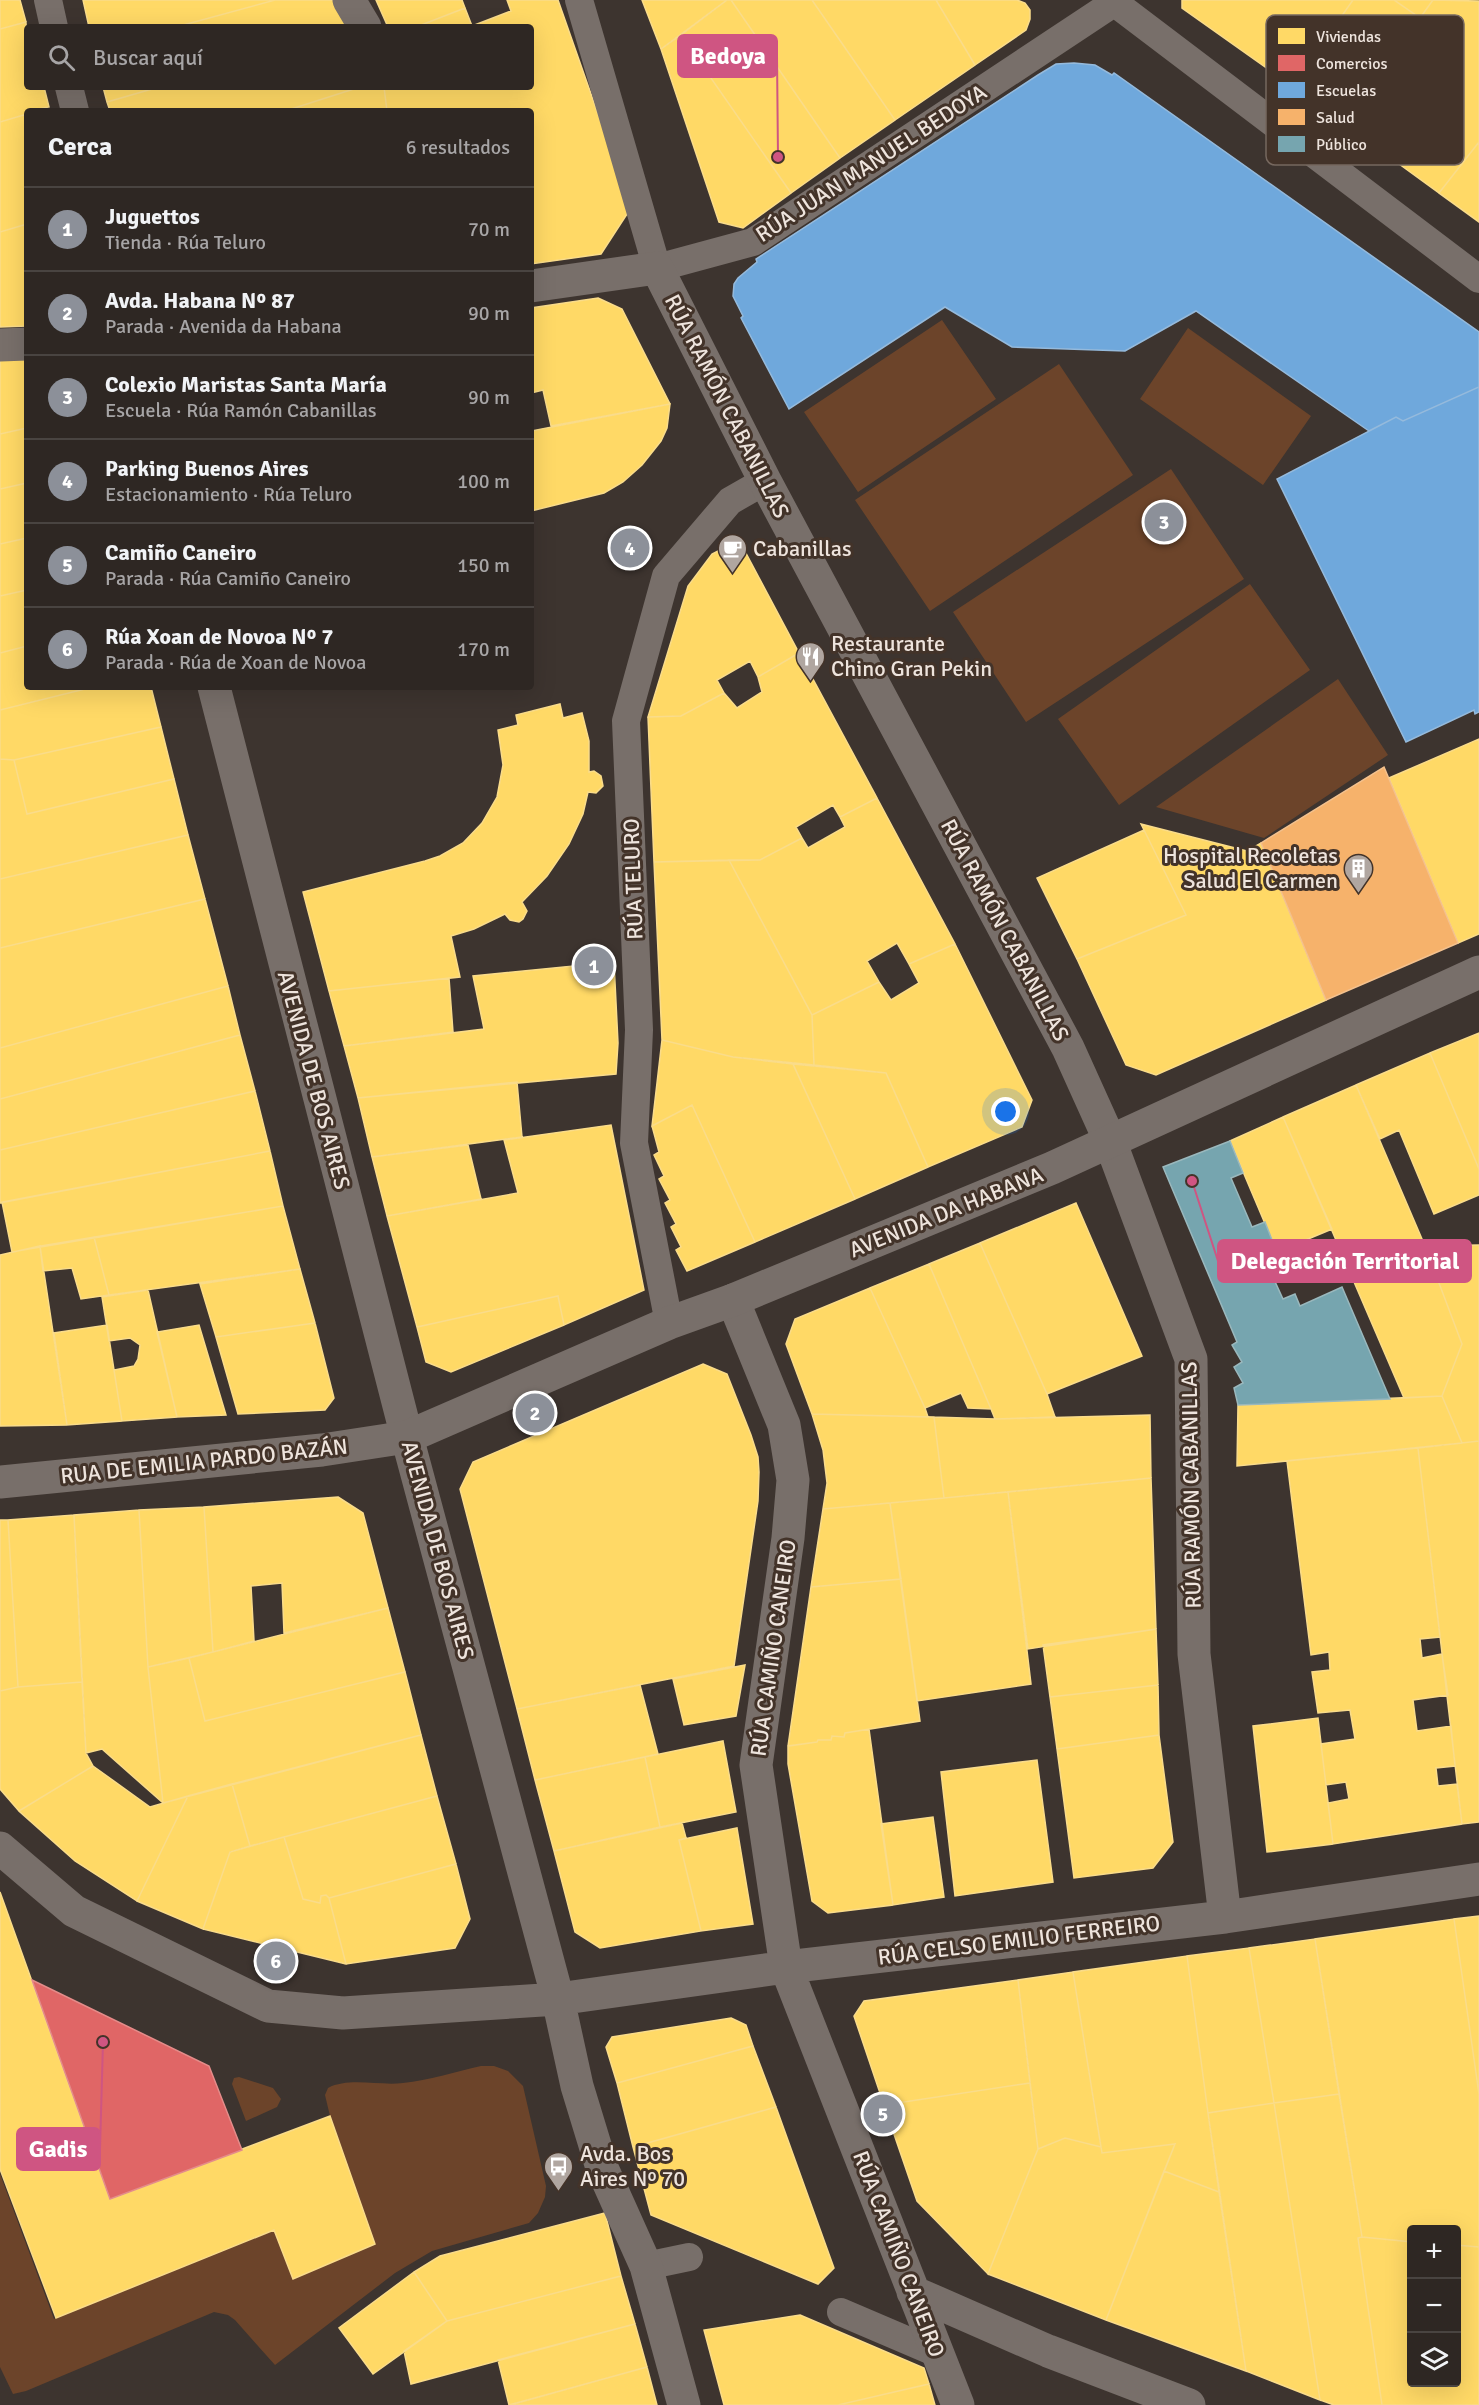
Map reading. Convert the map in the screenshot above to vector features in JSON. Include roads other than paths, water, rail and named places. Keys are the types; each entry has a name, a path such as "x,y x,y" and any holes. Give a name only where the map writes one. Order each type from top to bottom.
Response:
{"street":[{"path":"48,0 53,24"},
{"path":"349,0 363,24"},
{"name":"RÚA RAMÓN CABANILLAS","path":"579,0 657,268 765,481 1068,1048 1110,1141 1191,1359 1194,1654 1225,1917"},
{"path":"1114,1 1266,117"},
{"name":"RÚA JUAN MANUEL BEDOYA","path":"534,286 657,268 753,242 1114,1"},
{"path":"70,90 74,108"},
{"path":"1329,165 1479,279"},
{"path":"0,345 24,344"},
{"name":"RÚA TELURO","path":"669,1323 634,1143 639,1030 626,722 666,576 730,501 765,481"},
{"name":"AVENIDA DE BOS AIRES","path":"215,690 407,1437 558,1999 577,2086 602,2168 646,2266 684,2405"},
{"name":"AVENIDA DA HABANA","path":"407,1437 669,1323 733,1300 1052,1168 1479,972"},
{"name":"RÚA CAMIÑO CANEIRO","path":"733,1300 784,1425 793,1480 788,1538 756,1765 786,1967 958,2405"},
{"name":"RUA DE EMILIA PARDO BAZÁN","path":"0,1482 322,1450 407,1437"},
{"name":"RÚA CELSO EMILIO FERREIRO","path":"0,1848 74,1911 268,2006 343,2013 558,1999 786,1967 1225,1917 1479,1879"},
{"path":"646,2266 689,2257"},
{"path":"913,2292 1048,2351 1189,2405"},
{"path":"841,2312 937,2353"}],"place":[{"name":"Bedoya","path":"778,157"},
{"name":"Colexio Maristas Santa María","path":"1164,522"},
{"name":"Parking Buenos Aires","path":"630,548"},
{"name":"Cabanillas","path":"732,574"},
{"name":"Restaurante Chino Gran Pekin","path":"810,682"},
{"name":"Hospital Recoletas Salud El Carmen","path":"1359,894"},
{"name":"Juguettos","path":"594,966"},
{"name":"Delegación Territorial","path":"1192,1181"},
{"name":"Avda. Habana Nº 87","path":"535,1413"},
{"name":"Rúa Xoan de Novoa Nº 7","path":"276,1961"},
{"name":"Gadis","path":"103,2042"},
{"name":"Camiño Caneiro","path":"883,2114"},
{"name":"Avda. Bos Aires Nº 70","path":"559,2192"}]}
